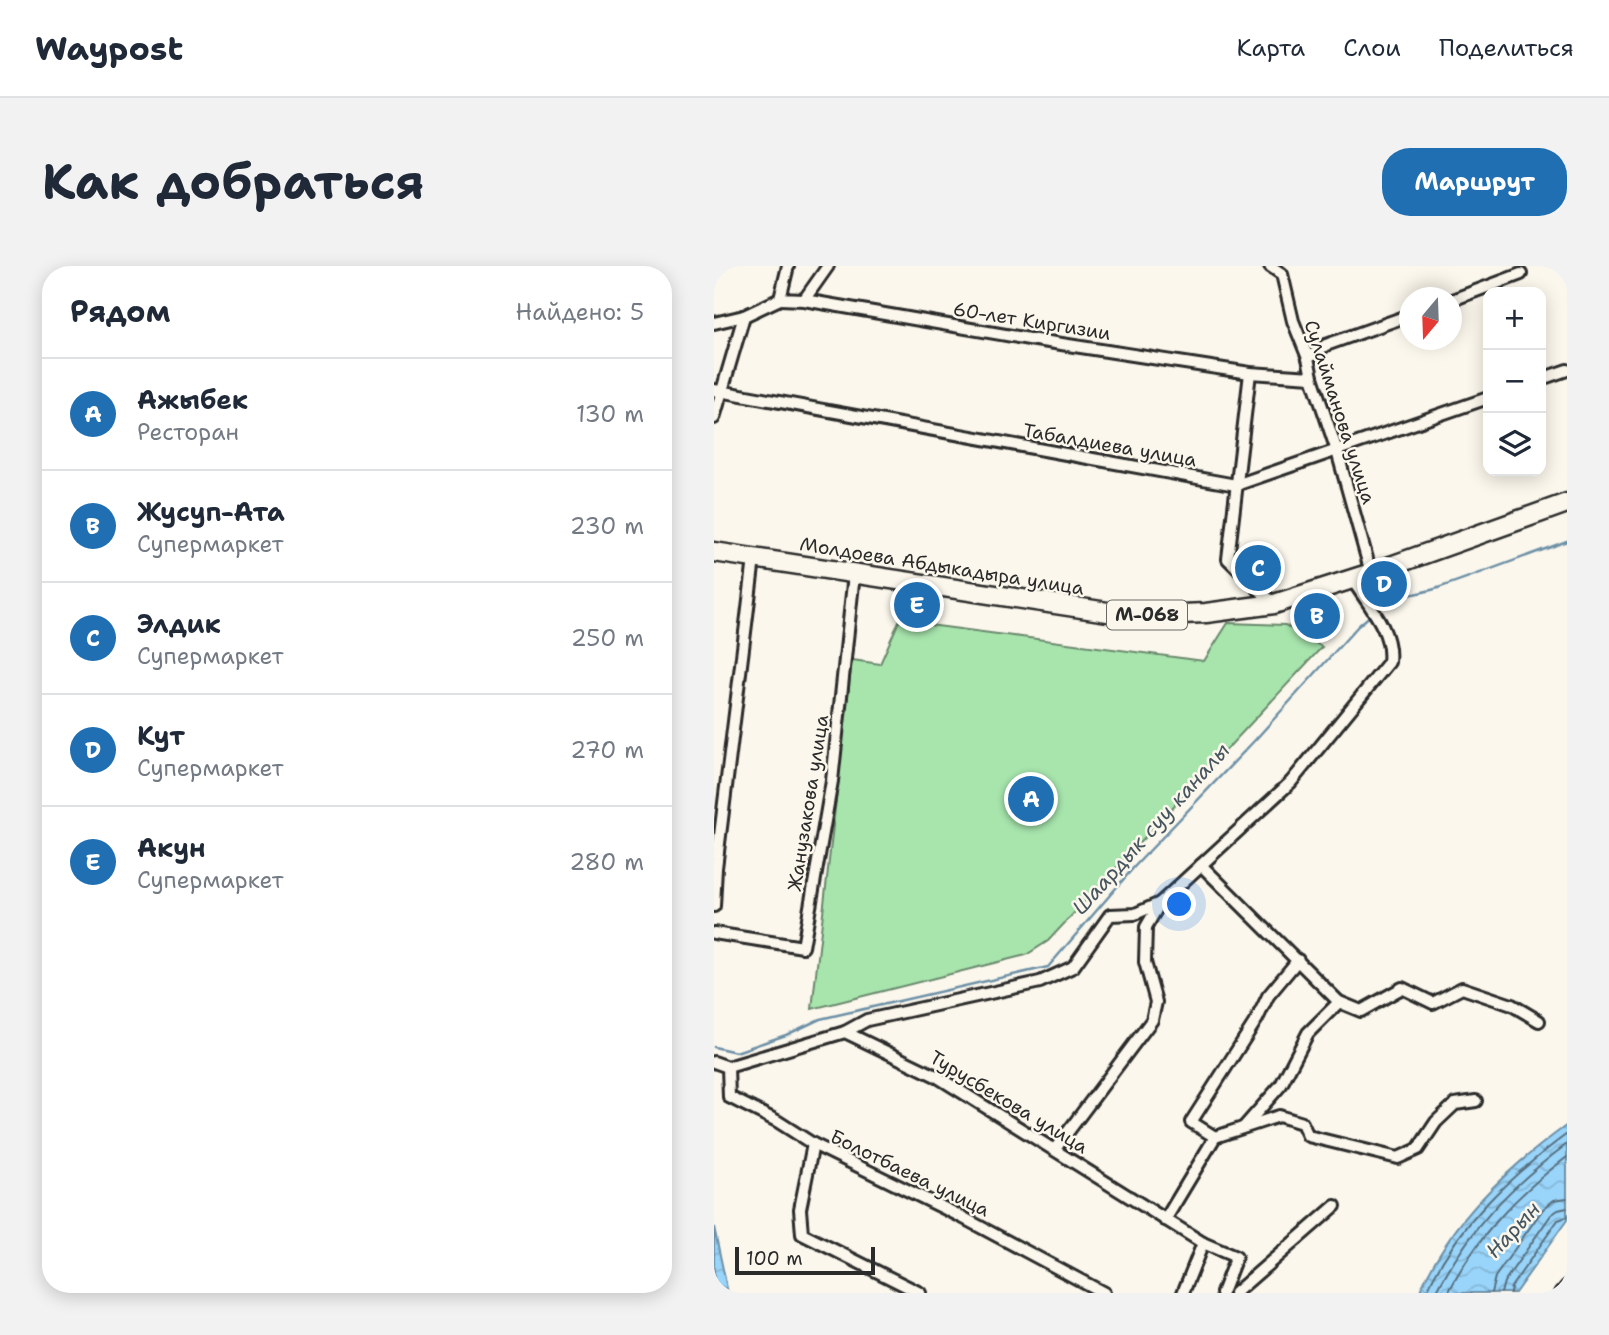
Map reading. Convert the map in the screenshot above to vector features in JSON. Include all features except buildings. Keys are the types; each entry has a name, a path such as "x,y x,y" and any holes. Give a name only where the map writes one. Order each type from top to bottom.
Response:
{"main road":[{"name":"Молдоева Абдыкадыра улица","path":"714,552 1134,616 1206,612 1274,604 1371,573 1567,503"}],"street":[{"path":"714,323 744,316 780,299 788,266"},
{"path":"804,300 828,266"},
{"name":"Сулайманова улица","path":"1270,266 1285,270 1293,321 1308,358 1371,573"},
{"path":"1462,296 1521,274"},
{"name":"60-лет Киргизии","path":"780,299 804,300 1029,339 1250,373 1312,377"},
{"path":"714,418 718,391 744,316"},
{"path":"1308,358 1326,345 1399,319"},
{"path":"1546,377 1567,370"},
{"path":"1250,373 1228,559 1274,604"},
{"name":"Табалдиева улица","path":"718,391 1236,485 1483,400"},
{"path":"714,906 716,868 754,559"},
{"name":"Жанузакова улица","path":"714,933 803,947 832,781 854,575"},
{"path":"1055,1149 1152,1020 1156,1002 1145,962 1146,927 1160,903 1291,782 1389,662 1391,649 1377,615 1352,579"},
{"path":"1201,865 1339,1002 1361,1011 1402,988 1433,1003 1462,988 1512,1005 1539,1021"},
{"path":"714,1062 728,1067 845,1032 867,1020 1040,982 1073,967 1110,915 1135,914 1160,903"},
{"path":"1215,1137 1191,1122 1257,1019 1268,996 1298,960"},
{"path":"1244,1127 1281,1085 1308,1033 1339,1002"},
{"name":"Турусбекова улица","path":"845,1032 936,1076 1203,1243 1236,1257 1222,1293"},
{"name":"Болотбаева улица","path":"728,1067 729,1097 777,1121 813,1144 958,1215 1104,1293"},
{"path":"1166,1220 1215,1137 1279,1116 1302,1123 1308,1136 1398,1158 1418,1149 1436,1122 1455,1104 1476,1101"},
{"path":"813,1144 800,1209 802,1234 920,1293"},
{"path":"1235,1293 1335,1206"},
{"path":"1183,1293 1203,1243"},
{"path":"1561,1293 1567,1286"}],"green space":[{"path":"899,621 1204,661 1228,623 1285,625 1322,647 1048,941 1026,955 812,1009 852,660 880,664"}],"water":[{"name":"Нарын","path":"1567,1125 1567,1220 1515,1293 1419,1293 1446,1243 1481,1199 1522,1160"},
{"path":"714,1227 728,1293 714,1293"}],"waterway":[{"name":"Шаардык суу каналы","path":"1377,609 1398,598 1438,588 1567,541"},
{"name":"Шаардык суу каналы","path":"714,1047 736,1052 786,1035 820,1019 1048,967 1135,866 1372,614"}],"place":[{"name":"Элдик","path":"1258,568"},
{"name":"Кут","path":"1384,584"},
{"name":"Акун","path":"917,605"},
{"name":"Жусуп-Ата","path":"1317,616"},
{"name":"Ажыбек","path":"1031,799"}]}
